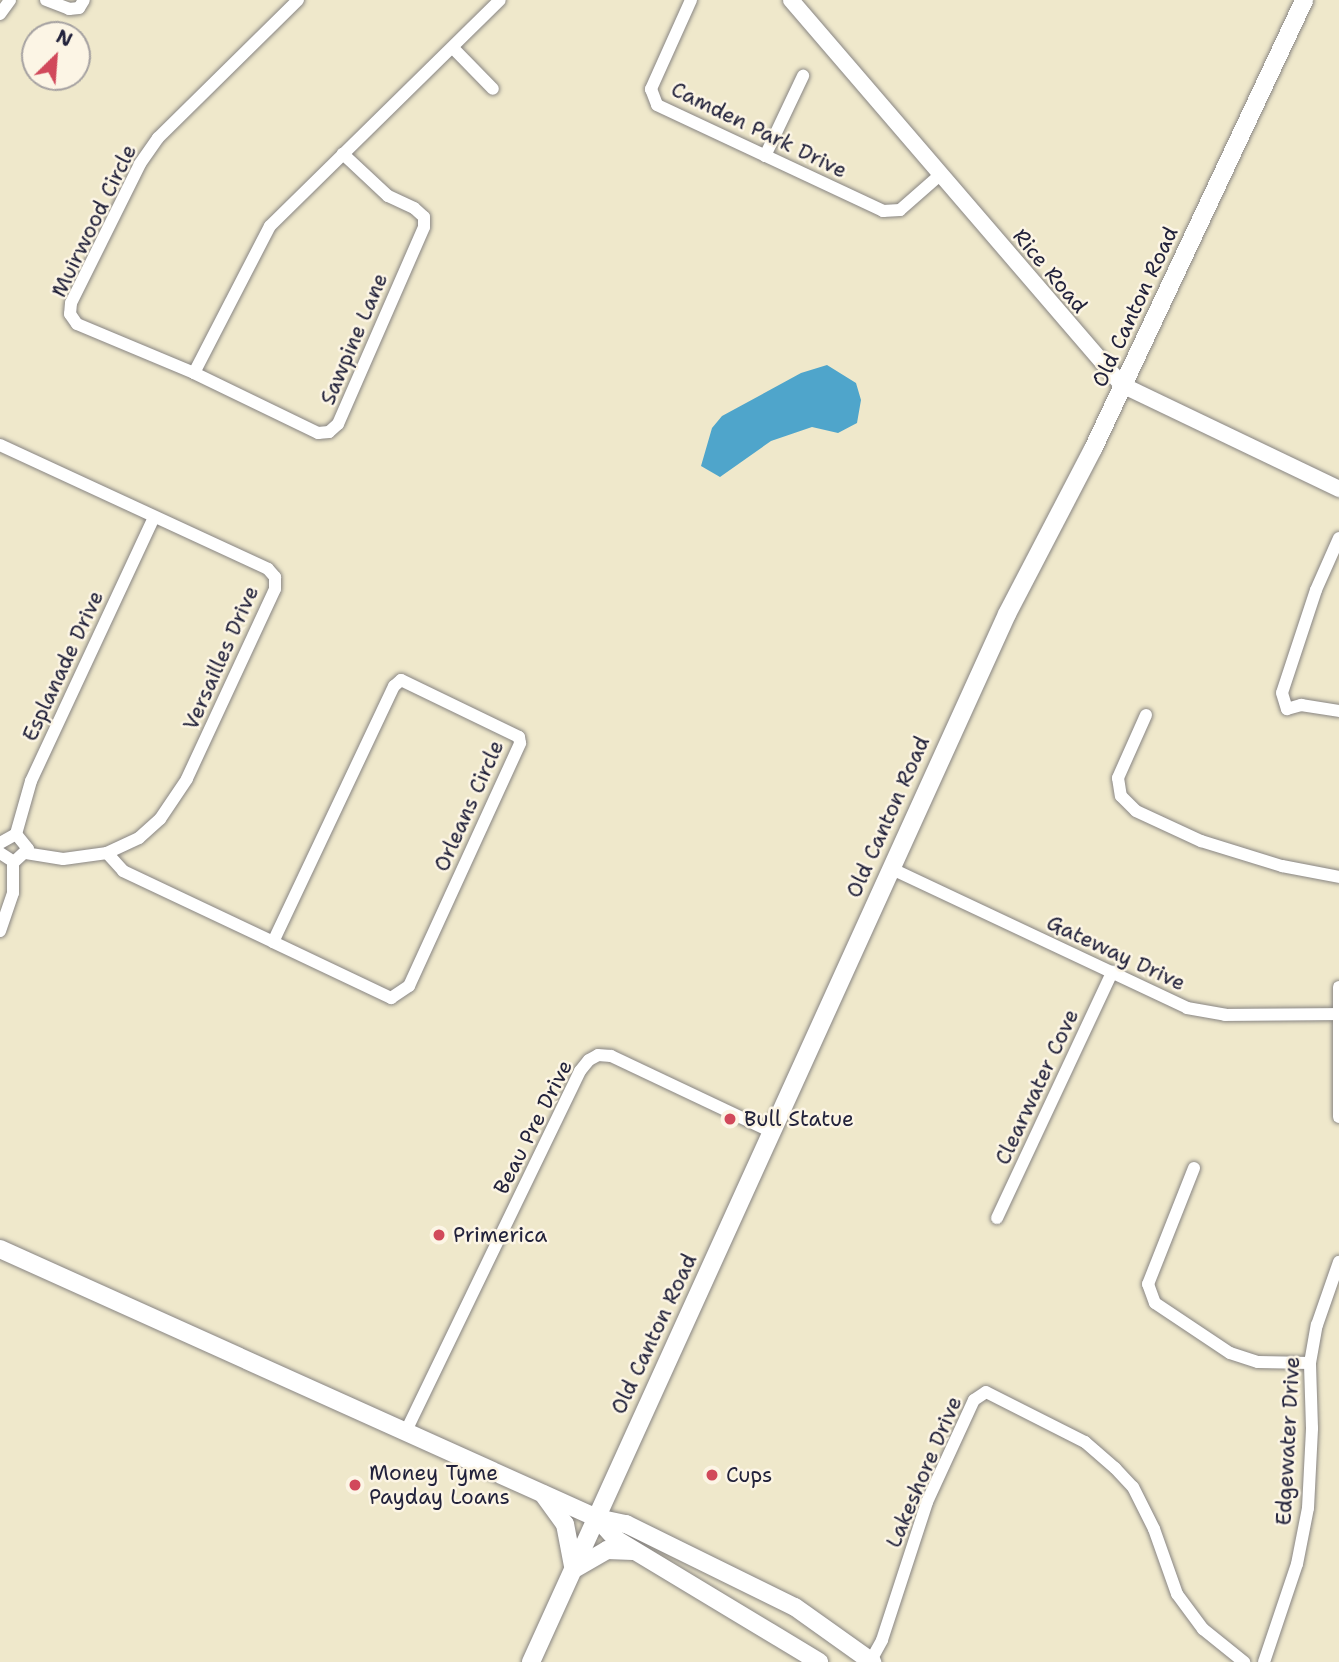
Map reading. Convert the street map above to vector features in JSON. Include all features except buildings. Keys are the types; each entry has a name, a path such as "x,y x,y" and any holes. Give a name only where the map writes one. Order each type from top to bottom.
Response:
{"main road":[{"name":"Old Canton Road","path":"531,1662 1007,614 1122,385 1304,0"},
{"path":"0,1249 597,1518 626,1524 773,1594 870,1662"},
{"path":"540,1491 565,1524 573,1570 607,1550 641,1553"},
{"path":"597,1518 617,1540 819,1662"}],"street":[{"path":"0,14 10,0"},
{"path":"46,0 69,9 79,8 85,0"},
{"name":"Muirwood Circle","path":"194,373 77,324 71,314 71,303 140,164 158,138 298,0"},
{"path":"194,373 270,226 500,0"},
{"name":"Camden Park Drive","path":"691,0 651,89 657,105 883,211 900,210 940,175"},
{"name":"Rice Road","path":"791,0 1122,385 1339,489"},
{"path":"453,48 493,89"},
{"path":"765,156 803,76"},
{"name":"Sawpine Lane","path":"194,373 318,433 338,424 424,226 424,217 414,208 387,196 343,154"},
{"name":"Versailles Drive","path":"0,445 268,569 275,577 275,589 171,807 139,838 107,853 63,859 27,853"},
{"name":"Esplanade Drive","path":"16,834 31,781 155,517"},
{"path":"1339,538 1316,590 1282,693 1287,709 1301,705 1339,711"},
{"name":"Orleans Circle","path":"107,853 123,871 391,998 400,996 408,986 520,743 519,737 401,680 394,686 273,942"},
{"path":"1146,715 1118,778 1121,796 1136,811 1201,841 1282,866 1339,877"},
{"path":"0,842 16,834 26,841 27,853 13,862"},
{"path":"0,853 13,862"},
{"path":"0,930 13,893 13,862"},
{"name":"Gateway Drive","path":"890,868 1187,1008 1224,1015 1338,1014"},
{"name":"Clearwater Cove","path":"997,1218 1112,972"},
{"path":"1339,988 1339,1117"},
{"name":"Beau Pre Drive","path":"406,1431 580,1071 589,1060 598,1055 611,1056 772,1132"},
{"path":"1194,1168 1148,1284 1155,1303 1230,1353 1258,1362 1310,1363"},
{"name":"Edgewater Drive","path":"1264,1662 1297,1564 1308,1508 1312,1428 1310,1363 1317,1325 1339,1262"},
{"name":"Lakeshore Drive","path":"870,1662 881,1640 927,1502 974,1399 986,1392 1085,1442 1115,1468 1133,1487 1154,1529 1177,1594 1203,1629 1244,1662"}],"water":[{"path":"827,365 856,383 861,400 857,423 838,433 812,427 771,441 720,477 701,466 712,428 722,416 801,373"}],"place":[{"name":"Bull Statue","path":"730,1119"},
{"name":"Primerica","path":"439,1235"},
{"name":"Cups","path":"712,1475"},
{"name":"Money Tyme Payday Loans","path":"355,1485"}]}
